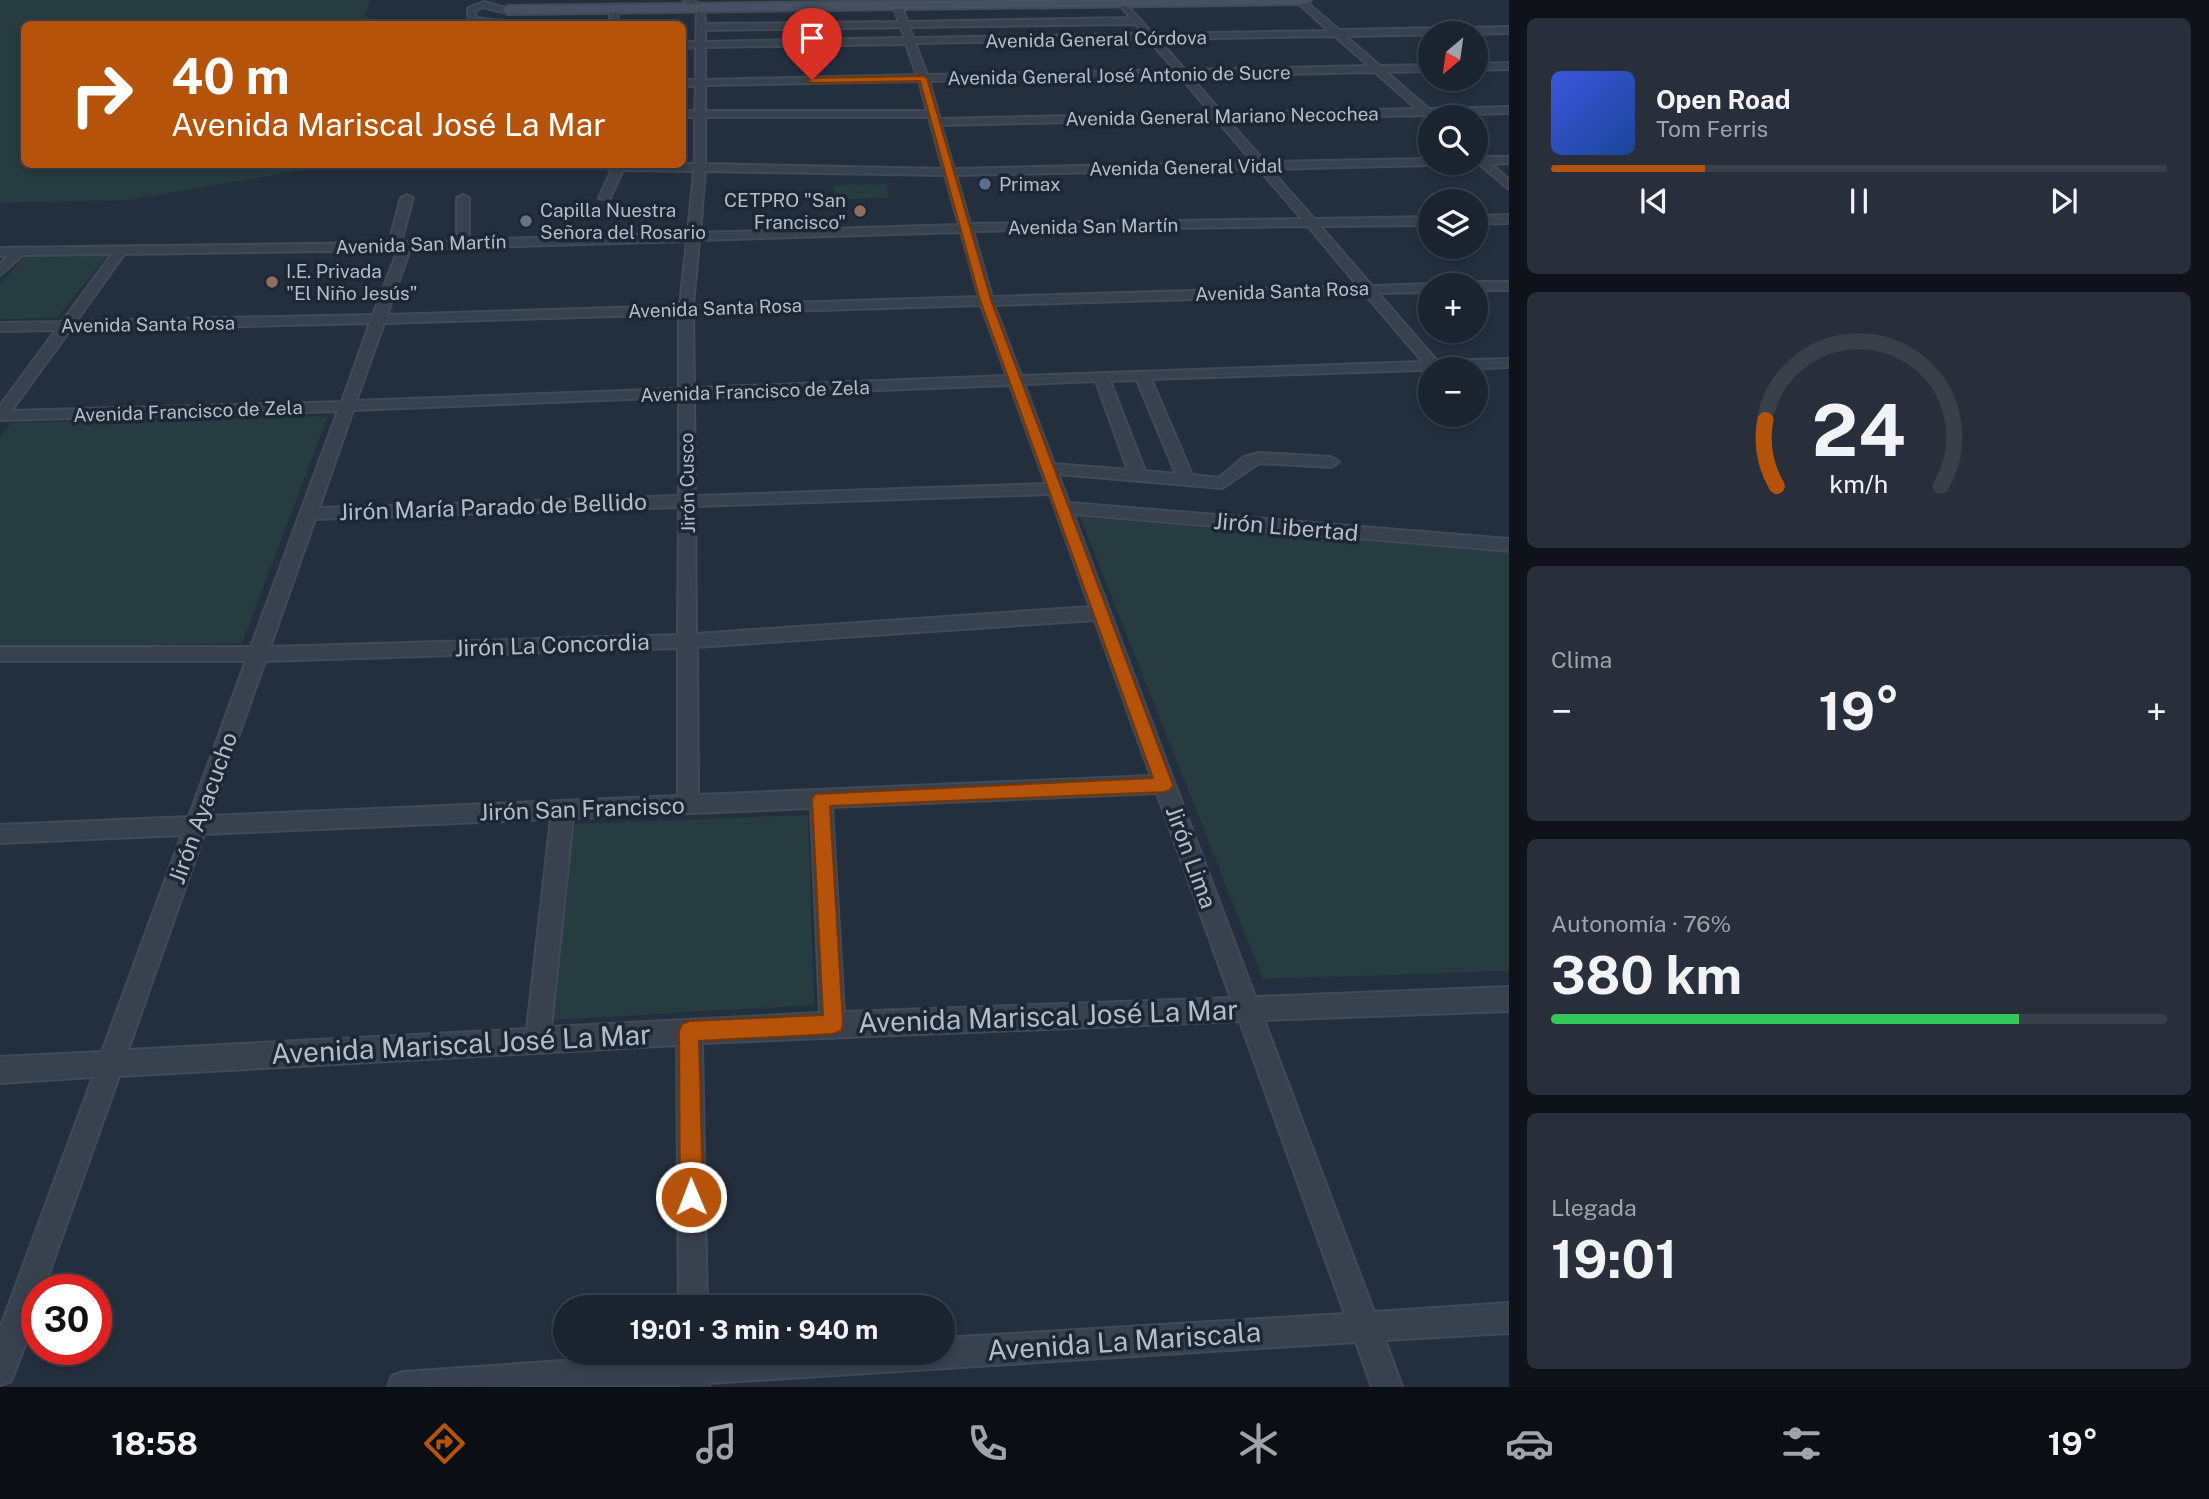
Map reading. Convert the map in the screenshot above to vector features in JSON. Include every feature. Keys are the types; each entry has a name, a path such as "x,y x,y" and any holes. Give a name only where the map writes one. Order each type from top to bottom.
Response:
{"street":[{"path":"688,0 701,9"},
{"path":"907,16 983,0"},
{"path":"1299,0 1419,105"},
{"path":"701,27 1122,3 1305,0"},
{"path":"1122,3 1426,357"},
{"path":"479,21 472,20 471,10 488,4 508,10 701,9 1137,21"},
{"name":"Jirón Cusco","path":"688,805 686,308 691,235 700,169 701,9"},
{"path":"613,10 614,21"},
{"name":"Avenida General Córdova","path":"686,45 907,16 1151,37 1509,30"},
{"name":"Jirón Lima","path":"907,16 986,300 1387,1387"},
{"path":"1488,67 1509,66"},
{"name":"Avenida General José Antonio de Sucre","path":"686,83 1418,68"},
{"name":"Avenida General Mariano Necochea","path":"1488,111 1509,110"},
{"name":"Avenida General Mariano Necochea","path":"686,114 934,118 1418,115"},
{"path":"1488,159 1509,160"},
{"name":"Avenida General Vidal","path":"671,168 950,172 1418,162"},
{"path":"605,198 612,168"},
{"path":"1488,168 1509,186"},
{"name":"Jirón Ayacucho","path":"0,1370 379,319 399,246 407,198"},
{"path":"463,244 464,198"},
{"path":"1488,220 1509,219"},
{"name":"Avenida San Martín","path":"0,252 399,246 966,228 1418,221"},
{"path":"0,416 120,251"},
{"path":"0,271 19,252"},
{"path":"1488,286 1509,286"},
{"name":"Avenida Santa Rosa","path":"0,327 379,319 1418,288"},
{"name":"Avenida Francisco de Zela","path":"1488,364 1509,363"},
{"name":"Avenida Francisco de Zela","path":"0,416 685,394 1418,366"},
{"path":"1142,375 1186,480"},
{"path":"1102,377 1138,475"},
{"path":"1047,468 1222,483 1250,460 1259,458 1331,462"},
{"name":"Jirón María Parado de Bellido","path":"309,514 687,500 1059,499"},
{"name":"Jirón Libertad","path":"1059,499 1509,545"},
{"name":"Jirón La Concordia","path":"0,654 258,654 687,641 1103,613"},
{"name":"Jirón San Francisco","path":"0,834 1164,785"},
{"path":"821,799 833,1024"},
{"path":"538,1038 563,810"},
{"name":"Avenida Mariscal José La Mar","path":"0,1070 538,1038 833,1024 1509,999"},
{"path":"689,1031 693,1295"},
{"name":"Avenida La Mariscala","path":"403,1387 1509,1318"}],"green space":[{"path":"0,0 370,0 365,16 373,21 21,21 21,168 315,168 128,200 0,203"},
{"path":"886,184 889,198 836,199 833,185"},
{"path":"108,254 57,318 0,319 0,283 26,256"},
{"path":"328,416 242,643 0,648 0,438 11,423"},
{"path":"1080,517 1509,553 1509,971 1263,979"},
{"path":"808,815 814,1005 552,1020 575,824"}],"place":[{"name":"Primax","path":"985,184"},
{"name":"CETPRO \"San Francisco\"","path":"860,211"},
{"name":"Capilla Nuestra Señora del Rosario","path":"526,221"},
{"name":"I.E. Privada \"El Niño Jesús\"","path":"272,282"}],"route":[{"path":"691,1197 689,1031 833,1024 821,799 1164,785 986,300 923,78 812,80"}]}
